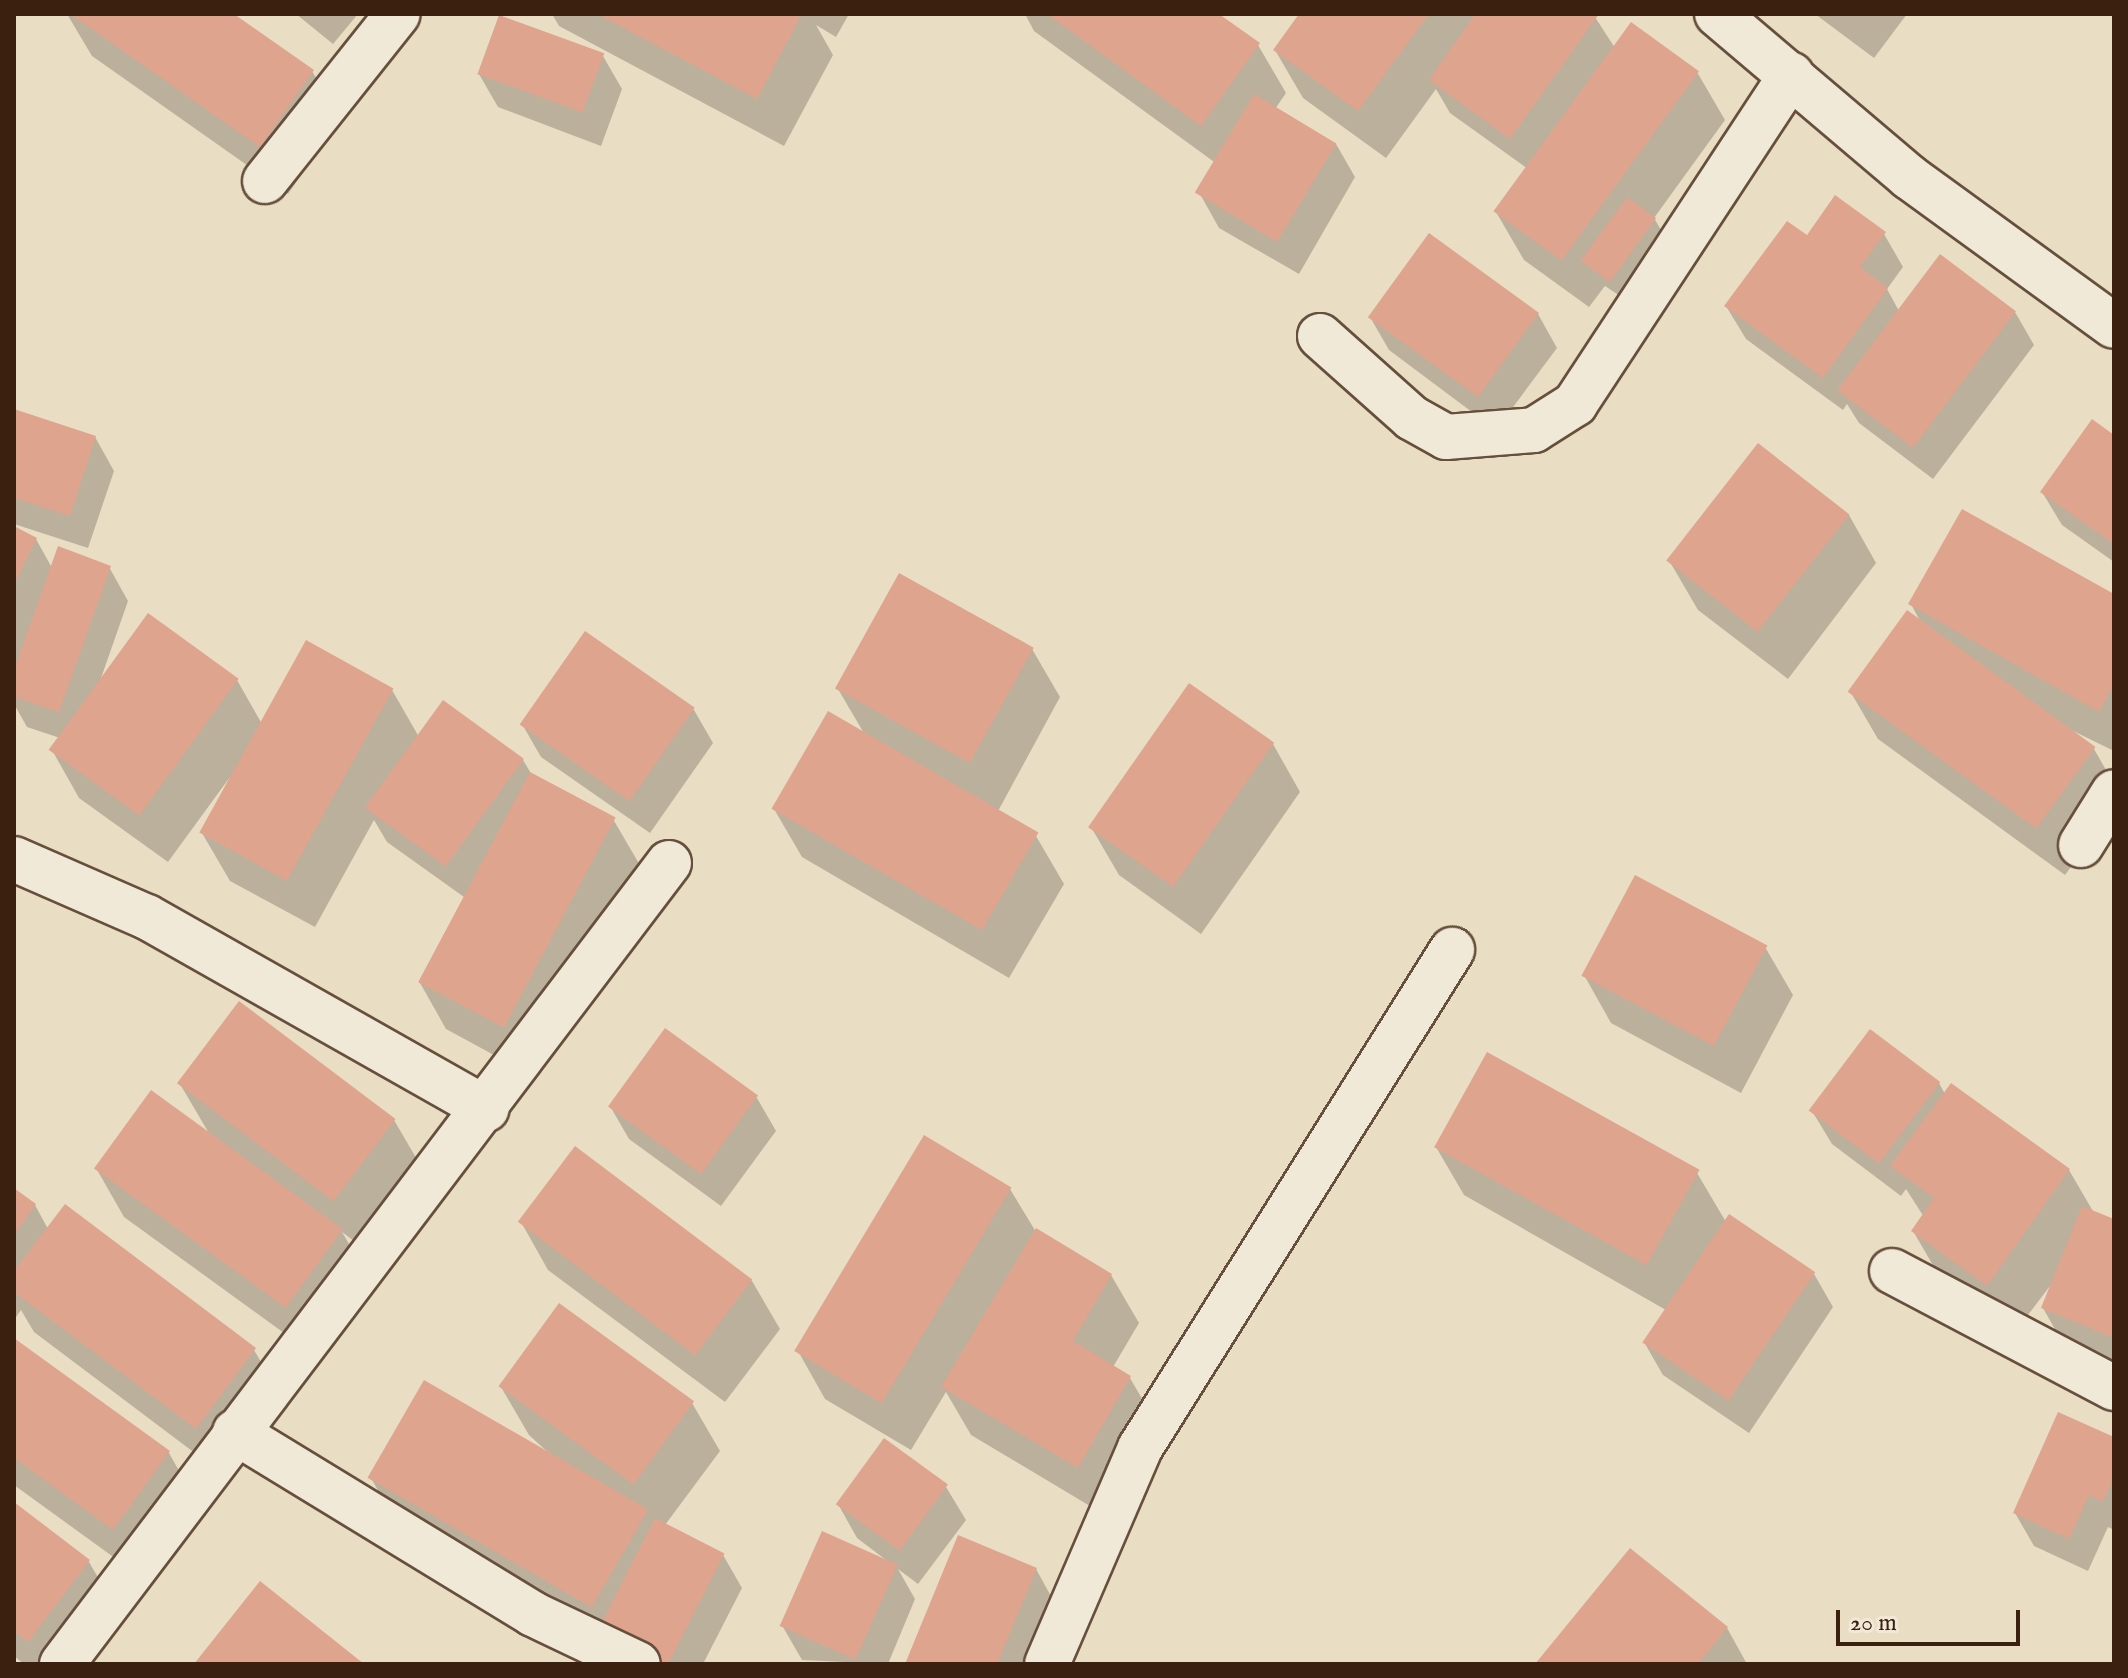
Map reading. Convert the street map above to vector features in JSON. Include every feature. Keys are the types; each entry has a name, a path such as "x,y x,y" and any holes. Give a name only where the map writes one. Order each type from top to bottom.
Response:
{"street":[{"path":"265,181 398,14"},
{"path":"1717,14 1909,177 2114,326"},
{"path":"1320,336 1412,418 1446,437 1534,430 1575,404 1791,75"},
{"path":"2081,845 2114,792"},
{"path":"14,859 147,917 487,1109"},
{"path":"62,1664 235,1432 487,1109 669,863"},
{"path":"1047,1664 1140,1448 1452,950"},
{"path":"1892,1271 2114,1388"},
{"path":"235,1432 533,1614 638,1664"}],"building":[{"path":"70,14 234,14 314,70 260,147"},
{"path":"597,14 802,14 757,99"},
{"path":"1047,14 1219,14 1260,43 1201,126"},
{"path":"1299,14 1429,14 1358,111 1273,50"},
{"path":"1475,14 1599,14 1510,139 1429,80"},
{"path":"499,15 604,53 583,113 477,74"},
{"path":"1631,22 1699,71 1561,261 1493,211"},
{"path":"1254,94 1336,143 1277,242 1195,193"},
{"path":"1835,195 1886,232 1860,267 1888,288 1823,378 1724,306 1787,221 1807,235"},
{"path":"1627,197 1656,218 1610,282 1581,261"},
{"path":"1429,233 1539,313 1478,397 1368,317"},
{"path":"1940,254 2016,311 1913,448 1837,391"},
{"path":"14,409 96,436 70,516 14,498"},
{"path":"2092,419 2114,435 2114,544 2040,492"},
{"path":"1758,443 1849,514 1758,632 1666,560"},
{"path":"1962,509 2114,594 2114,685 2099,712 1908,604"},
{"path":"14,526 37,538 14,584"},
{"path":"58,546 111,566 59,712 14,697 14,670"},
{"path":"899,573 1034,648 970,763 835,688"},
{"path":"1907,610 2096,747 2036,829 1848,692"},
{"path":"148,613 239,679 139,816 49,750"},
{"path":"585,631 695,708 629,801 520,724"},
{"path":"306,640 393,688 287,881 199,832"},
{"path":"1189,683 1274,743 1173,887 1088,827"},
{"path":"443,700 524,759 446,866 365,808"},
{"path":"828,711 1038,832 982,930 772,809"},
{"path":"530,772 616,818 504,1028 418,982"},
{"path":"1635,875 1767,945 1714,1046 1581,976"},
{"path":"239,1001 396,1119 334,1201 177,1083"},
{"path":"665,1028 758,1096 701,1174 608,1106"},
{"path":"1870,1029 1940,1082 1879,1163 1809,1110"},
{"path":"1487,1052 1700,1170 1647,1265 1434,1147"},
{"path":"1951,1083 2070,1169 1987,1286 1911,1231 1934,1198 1890,1166"},
{"path":"151,1090 343,1229 286,1308 94,1168"},
{"path":"924,1135 1011,1188 882,1404 794,1351"},
{"path":"575,1146 752,1280 695,1355 518,1222"},
{"path":"14,1188 36,1204 14,1235"},
{"path":"65,1204 256,1348 196,1429 14,1292 14,1271"},
{"path":"2082,1206 2114,1219 2114,1338 2041,1308"},
{"path":"1729,1214 1815,1272 1729,1401 1642,1343"},
{"path":"1036,1228 1112,1274 1073,1341 1131,1376 1078,1468 941,1387"},
{"path":"559,1303 694,1401 634,1484 498,1386"},
{"path":"14,1338 170,1451 113,1530 14,1458"},
{"path":"424,1380 648,1510 592,1607 368,1478"},
{"path":"2058,1412 2114,1437 2114,1477 2103,1502 2089,1495 2069,1539 2013,1513"},
{"path":"884,1438 948,1484 900,1551 836,1504"},
{"path":"14,1502 90,1560 28,1642 14,1631"},
{"path":"655,1518 724,1553 668,1664 662,1664 597,1631"},
{"path":"822,1531 898,1565 856,1660 780,1626"},
{"path":"958,1535 1037,1568 997,1664 905,1664"},
{"path":"1630,1548 1728,1627 1698,1664 1535,1664"},
{"path":"260,1581 364,1664 194,1664"}]}
